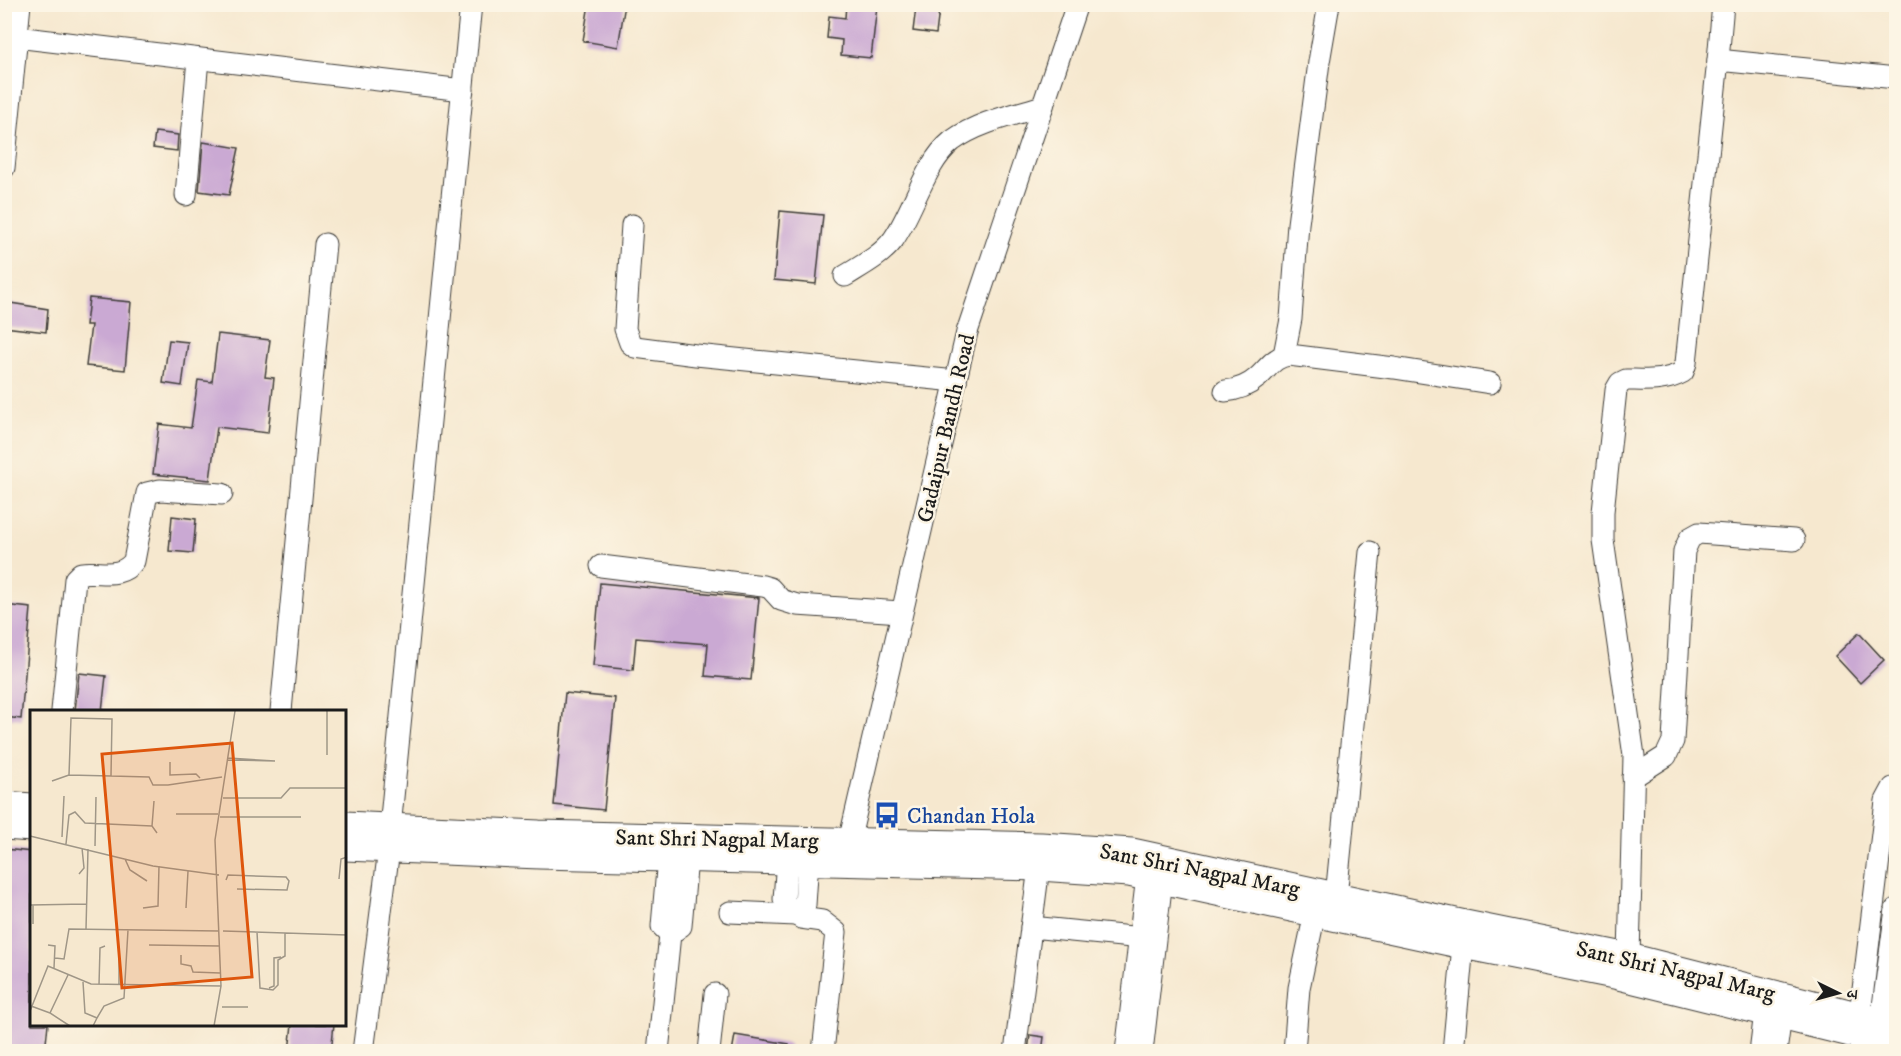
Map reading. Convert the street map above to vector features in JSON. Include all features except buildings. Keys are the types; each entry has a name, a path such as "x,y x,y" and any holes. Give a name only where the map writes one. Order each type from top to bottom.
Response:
{"main road":[{"path":"4,805 30,807"},
{"name":"Sant Shri Nagpal Marg","path":"346,825 389,839 540,855 798,860 846,851 1041,846 1121,851 1164,858 1336,897 1629,957 1879,1020"},
{"path":"4,826 30,828"},
{"name":"Sant Shri Nagpal Marg","path":"346,847 389,839 539,834 846,851 1097,870 1155,878 1463,945 1614,975 1896,1046"}],"street":[{"path":"4,168 10,35 20,4"},
{"path":"363,1052 389,839 471,4"},
{"name":"Gadaipur Bandh Road","path":"846,851 967,332 1077,4"},
{"path":"1284,356 1291,319 1298,224 1319,62 1329,4"},
{"path":"1629,957 1634,756 1603,540 1603,512 1616,390 1620,383 1626,380 1675,377 1683,372 1686,363 1723,4"},
{"path":"10,35 463,90"},
{"path":"186,195 198,59"},
{"path":"1718,60 1896,78"},
{"path":"845,276 893,240 939,155 951,142 976,127 1042,106"},
{"path":"632,225 625,329 630,343 635,347 956,381"},
{"path":"281,710 325,244"},
{"path":"1225,391 1235,390 1251,382 1275,360 1284,356 1394,368 1490,383"},
{"path":"62,710 75,579 81,573 110,574 125,571 130,567 134,561 147,493 160,490 222,494"},
{"path":"1633,777 1666,756 1673,741 1684,551 1690,538 1700,533 1794,540"},
{"path":"1336,897 1370,552"},
{"path":"601,566 763,586 770,588 781,600 797,605 901,612"},
{"path":"1879,1020 1886,801 1893,788 1896,788"},
{"path":"658,1052 670,934 681,926 677,858"},
{"path":"730,912 796,912 804,904 806,898 798,860"},
{"path":"1015,1052 1039,867"},
{"path":"1126,1052 1147,939 1155,878"},
{"path":"1879,1020 1896,909"},
{"path":"796,912 801,918 822,921 836,932 823,1052"},
{"path":"1294,1052 1299,988 1315,913"},
{"path":"1031,927 1147,939"},
{"path":"1142,1052 1147,939"},
{"path":"1453,1052 1463,945"},
{"path":"709,1052 715,994"},
{"path":"1760,1052 1773,1014"},
{"path":"1773,1014 1776,1052"}],"place":[{"name":"Chandan Hola","path":"887,815"}]}
